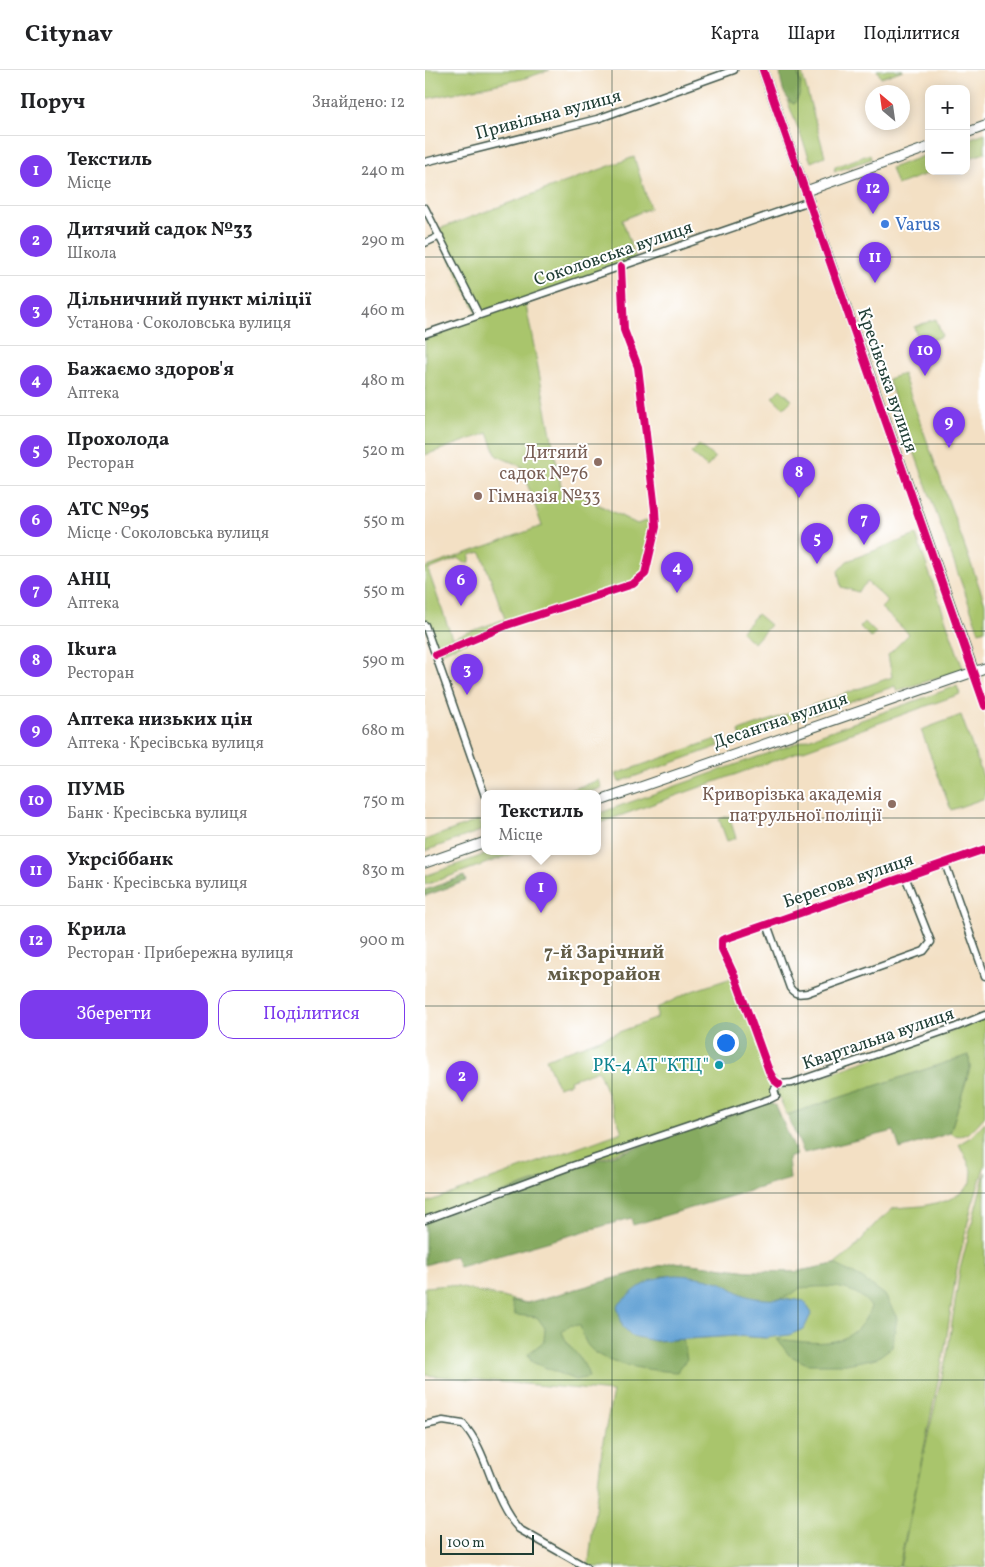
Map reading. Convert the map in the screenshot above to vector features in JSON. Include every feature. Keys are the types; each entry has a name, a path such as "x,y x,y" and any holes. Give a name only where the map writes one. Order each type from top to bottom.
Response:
{"street":[{"name":"Привільна вулиця","path":"425,162 597,119 692,87 734,70"},
{"name":"Кресівська вулиця","path":"763,70 807,191 973,672"},
{"path":"970,132 985,126"},
{"path":"807,191 925,148"},
{"name":"Соколовська вулиця","path":"425,334 810,200"},
{"path":"425,208 479,315"},
{"path":"425,243 439,236"},
{"path":"436,655 507,625 633,584 645,574 656,527 655,510 637,367 624,330 621,267"},
{"path":"425,625 483,790"},
{"name":"Десантна вулиця","path":"601,801 985,668"},
{"path":"973,672 985,706"},
{"path":"425,863 481,843"},
{"name":"Берегова вулиця","path":"779,1084 774,1080 769,1071 735,977 722,949 722,940 985,849"},
{"path":"945,863 985,976"},
{"name":"Берегова вулиця","path":"767,924 790,988 793,993 807,993 924,952 929,947 931,942 905,876"},
{"name":"Квартальна вулиця","path":"779,1084 793,1083 956,1027 985,1015"},
{"path":"425,1220 578,1164 770,1099 776,1096 774,1090 779,1084"},
{"path":"425,1425 443,1421 463,1424 482,1460 503,1510 511,1520 519,1529 586,1567"}],"green space":[{"path":"425,70 550,70 522,79 425,99"},
{"path":"780,70 797,70 800,88 799,96 794,104 785,93"},
{"path":"797,70 801,70 825,156 811,162 787,100 794,104 801,84"},
{"path":"877,70 903,70 881,78"},
{"path":"985,133 985,153 970,158 970,139"},
{"path":"870,154 871,159 834,172 835,167"},
{"path":"925,155 925,174 897,185 891,168"},
{"path":"634,157 650,208 622,220 637,261 525,300 561,486 637,524 648,520 656,527 645,574 633,584 507,625 436,655 425,625 425,568 542,526 521,466 497,456 488,433 425,455 425,334 478,315 436,230","holes":["481,552 505,619 452,638 428,570 458,558 465,563 470,562 470,555"]},
{"path":"936,319 942,336 920,344 914,327"},
{"path":"903,374 985,603 985,630 979,632 888,379"},
{"path":"780,389 792,400 784,408 772,397"},
{"path":"699,445 715,458 707,467 691,453"},
{"path":"916,535 963,669 897,691 895,686 741,739 739,731 892,677 888,655 909,634 881,608 888,601 867,582 858,592 841,587 838,571 847,561"},
{"path":"757,614 770,625 754,643 741,632"},
{"path":"865,622 876,633 871,638 860,627"},
{"path":"957,686 960,694 601,823 601,813"},
{"path":"961,715 985,782 985,798 951,810 921,730"},
{"path":"716,739 719,746 619,782 616,774"},
{"path":"599,780 602,788 596,790 570,790"},
{"path":"729,816 736,838 727,841 719,819"},
{"path":"479,820 481,825 481,831 425,851 425,840"},
{"path":"484,855 510,855 425,885 425,876"},
{"path":"464,876 466,881 425,896 425,890"},
{"path":"735,977 769,1071 779,1084 776,1096 425,1220 425,1203 622,1132 598,1070 570,1080 571,1083 558,1087 546,1059 657,1018 657,1008 692,991"},
{"path":"985,1019 985,1116 973,1129 960,1136 950,1133 970,1068 969,1055 787,1115 777,1093 781,1088 809,1081"},
{"path":"969,1055 970,1068 950,1133 900,1149 894,1131 804,1153 787,1115"},
{"path":"768,1102 776,1106 797,1155 788,1158 790,1179 633,1225 631,1218 459,1267 455,1256 425,1265 425,1220"},
{"path":"985,1122 985,1165 972,1205 957,1268 945,1348 899,1567 586,1567 589,1561 603,1441 613,1392 425,1375 425,1287 449,1285 527,1303 673,1262 749,1271 794,1272 835,1264 852,1251 874,1225 894,1208 922,1206 946,1201 961,1193 971,1183 972,1170 959,1144 971,1137","holes":["705,1278 766,1338 735,1336 655,1341"]},
{"path":"985,1172 985,1567 900,1567 921,1465 948,1350 960,1269"},
{"path":"673,1262 749,1271 794,1272 835,1264 863,1279 885,1295 897,1318 892,1347 877,1358 846,1364 807,1364 789,1355 777,1339 806,1342 832,1341 844,1338 854,1332 871,1307 864,1299 848,1290 830,1287 800,1288 780,1299 765,1301 750,1298 727,1286 714,1282 684,1277 661,1276 655,1341 683,1339 687,1359 677,1372 631,1366 608,1359 588,1346 580,1326 570,1325 562,1332 568,1344 584,1364 589,1377 575,1380 532,1362 528,1354 544,1341 545,1328 537,1317 515,1315 511,1301 527,1303"}],"water":[{"path":"677,1275 714,1281 754,1298 804,1301 812,1312 804,1329 789,1335 766,1338 735,1336 655,1341 632,1336 623,1327 617,1306 644,1284 659,1278"}],"cycle path":[{"path":"763,70 985,706"},
{"path":"436,655 507,625 633,584 645,574 656,527 655,510 638,367 624,330 621,267"},
{"path":"779,1084 774,1080 769,1071 735,977 722,949 722,940 985,849"}],"place":[{"name":"Крила","path":"873,214"},
{"name":"Varus","path":"885,224"},
{"name":"Укрсіббанк","path":"875,283"},
{"name":"ПУМБ","path":"925,376"},
{"name":"Аптека низьких цін","path":"949,448"},
{"name":"Дитяий садок №76","path":"598,462"},
{"name":"Гімназія №33","path":"478,496"},
{"name":"Ikura","path":"799,498"},
{"name":"АНЦ","path":"864,545"},
{"name":"Прохолода","path":"817,564"},
{"name":"Бажаємо здоров'я","path":"677,593"},
{"name":"АТС №95","path":"461,606"},
{"name":"Дільничний пункт міліції","path":"467,695"},
{"name":"Криворізька академія патрульної поліції","path":"892,804"},
{"name":"Текстиль","path":"541,913"},
{"name":"РК-4 АТ \"КТЦ\"","path":"719,1065"},
{"name":"Дитячий садок №33","path":"462,1102"}],"district":[{"name":"7-й Зарічний мікрорайон","path":"604,962"}]}
